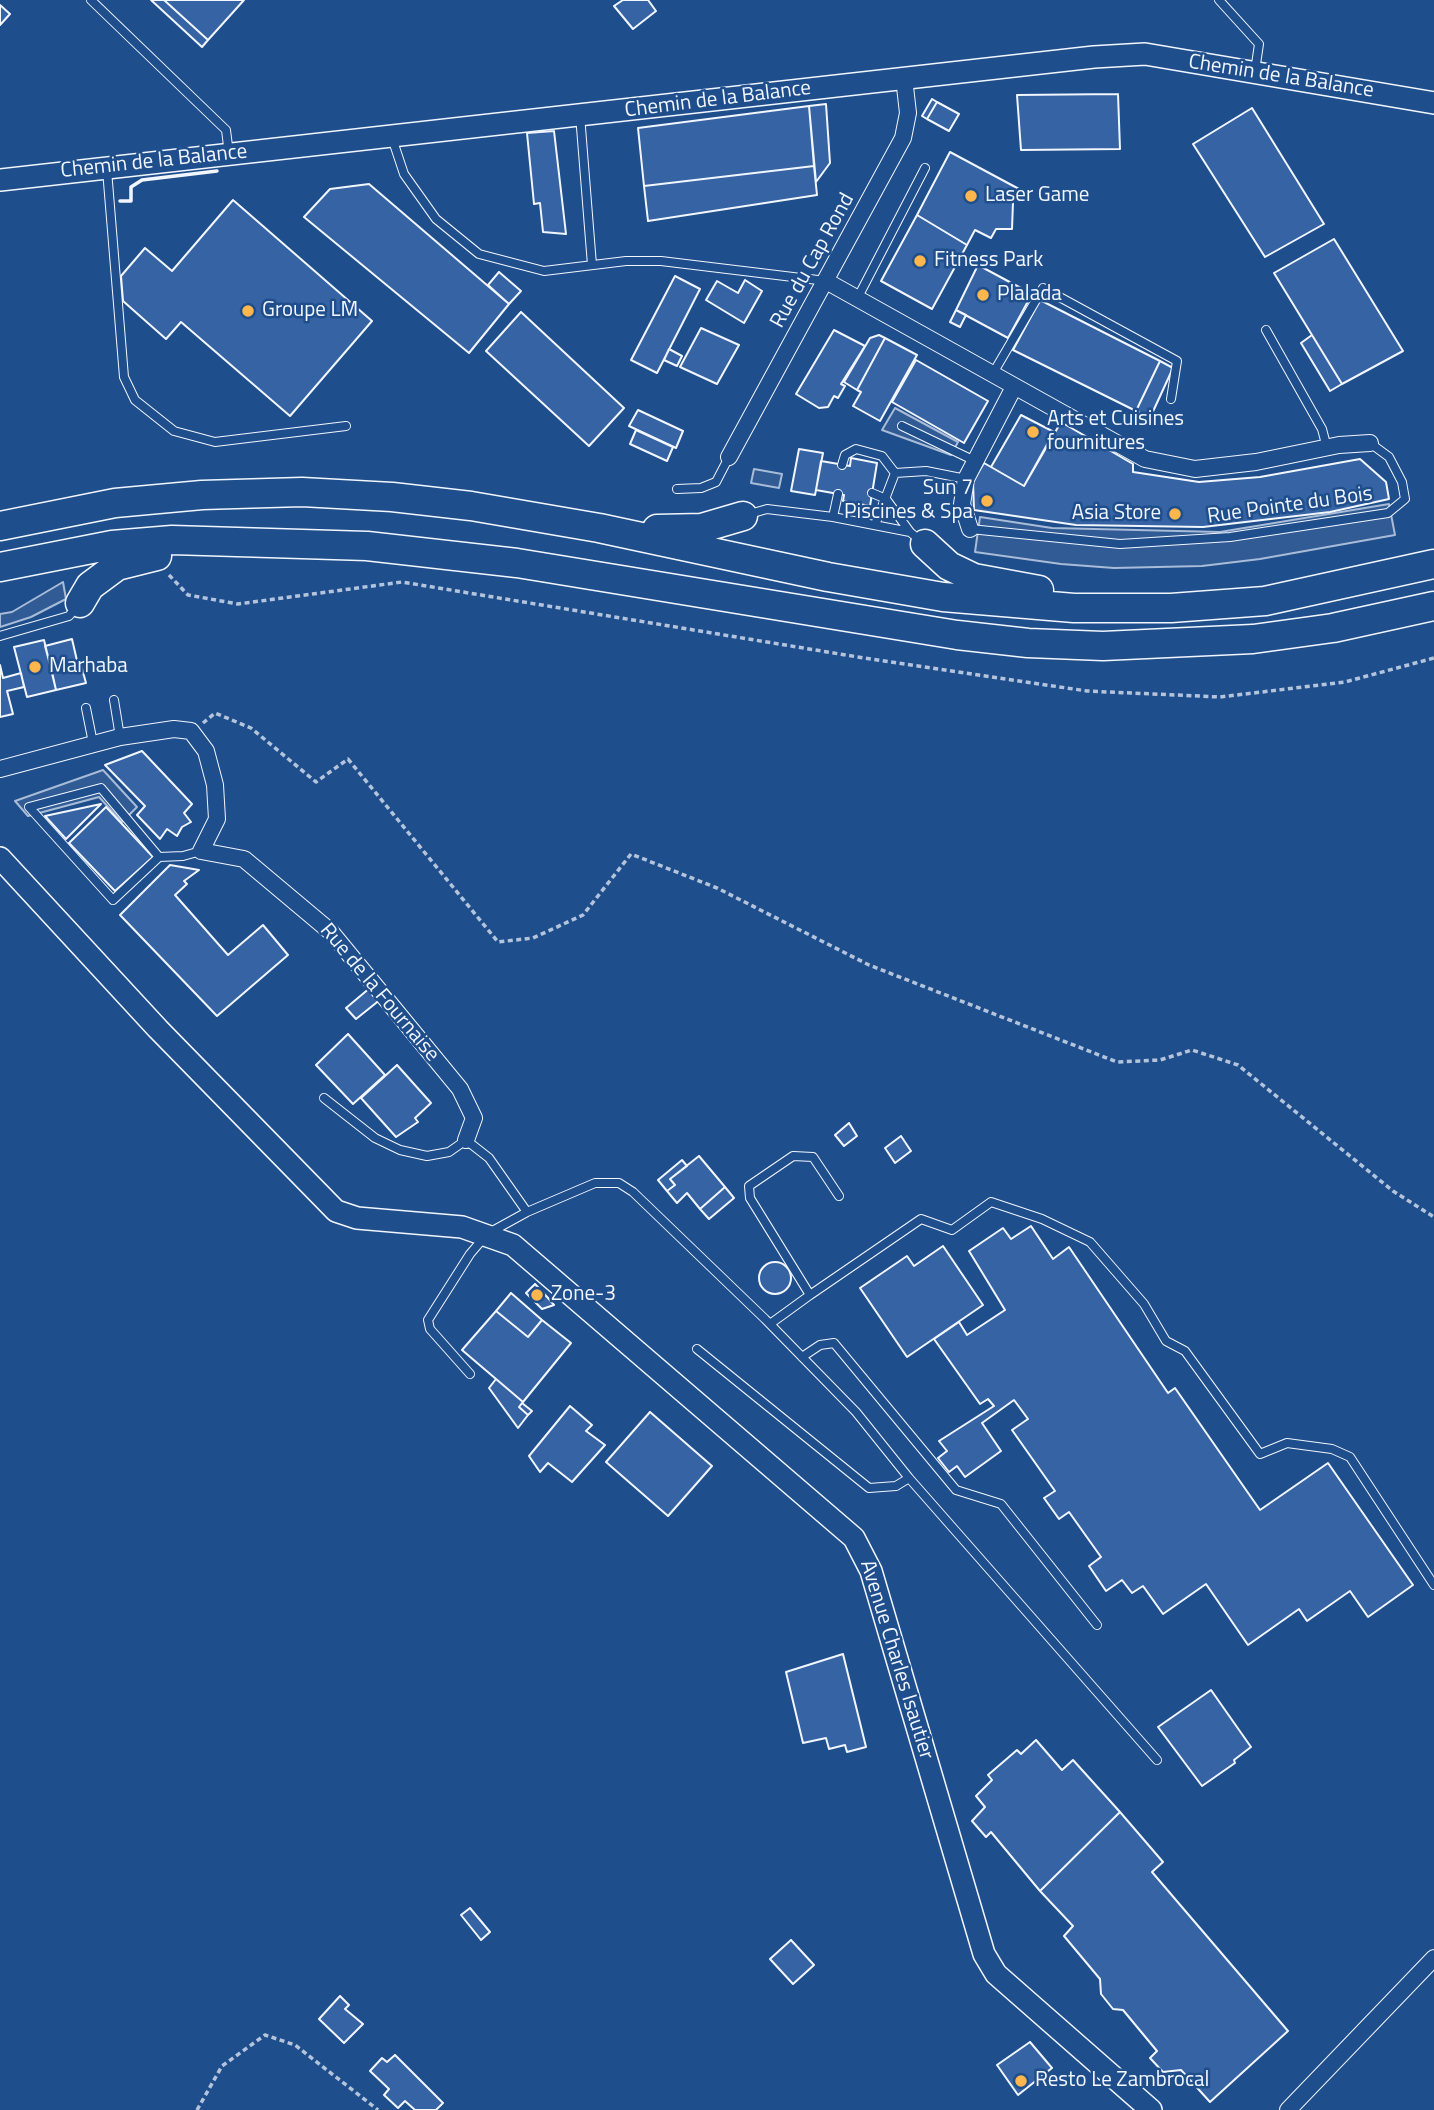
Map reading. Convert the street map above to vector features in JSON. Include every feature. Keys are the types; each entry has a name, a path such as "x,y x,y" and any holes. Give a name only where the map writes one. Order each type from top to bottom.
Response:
{"highway":[{"path":"0,526 115,503 202,495 302,492 471,506 599,528 828,577 930,595 1074,608 1171,608 1265,601 1428,566"},
{"path":"599,528 702,528 743,516"},
{"path":"917,538 949,566 974,578 1030,589 1091,594 1157,594 1254,587 1348,573 1428,566"},
{"path":"0,567 113,545 172,540 367,546 517,563 889,625 1028,643 1103,646 1253,639 1333,628 1434,606"},
{"path":"80,603 90,586 117,566 151,557 271,541"}],"street":[{"name":"Chemin de la Balance","path":"0,180 1094,57 1144,54 1434,103"},
{"name":"Rue du Cap Rond","path":"729,457 903,138 908,113 904,78"},
{"name":"Rue Pointe du Bois","path":"826,281 1144,459 1195,469 1370,443"},
{"name":"Rue Pointe du Bois","path":"970,529 962,504 966,479 1014,387"},
{"path":"0,769 120,737 174,729 191,731 206,751 215,785 217,819 201,850"},
{"name":"Rue de la Fournaise","path":"201,850 244,859 331,932 460,1089 474,1118 466,1140"},
{"path":"0,858 158,1029 336,1211 357,1218 462,1227 487,1234"},
{"name":"Avenue Charles Isautier","path":"487,1234 513,1245 855,1538 871,1571 984,1954 996,1974 1151,2110"},
{"path":"1295,2108 1434,1958"}],"lane":[{"path":"91,0 226,130 229,154"},
{"path":"1219,0 1259,44 1255,71"},
{"path":"580,115 592,265"},
{"path":"392,138 404,174 436,219 479,254 544,271 662,261 826,281"},
{"path":"107,167 124,377 135,400 174,431 215,442 346,426"},
{"path":"857,299 925,168"},
{"path":"992,374 1043,288 1177,361 1171,399"},
{"path":"1266,330 1322,429 1327,448"},
{"path":"902,426 975,461"},
{"name":"Rue Pointe du Bois","path":"970,529 1120,544 1230,537 1388,513 1405,499 1402,482 1389,457 1370,443"},
{"path":"842,465 845,455 856,449 882,456 895,473"},
{"path":"677,489 701,488 716,482 729,457"},
{"path":"895,473 926,471 966,479"},
{"path":"875,525 895,473"},
{"path":"872,493 886,499 917,538"},
{"path":"833,517 838,494"},
{"path":"743,516 767,509 833,517 875,525 917,538"},
{"path":"0,636 69,616 80,603"},
{"path":"114,700 120,737"},
{"path":"86,708 93,743"},
{"path":"159,857 101,788 29,807 113,900 159,857 183,856 201,850"},
{"path":"324,1098 375,1138 400,1150 427,1156 449,1152 466,1140 489,1158 527,1212"},
{"path":"810,1295 750,1198 749,1186 793,1156 813,1157 839,1195"},
{"path":"470,1374 430,1329 428,1320 470,1254 487,1234 527,1212 595,1183 619,1183 633,1192 770,1324 856,1412 909,1478 1157,1760"},
{"path":"770,1324 921,1219 952,1230 991,1202 1054,1225 1090,1242 1144,1304 1166,1340 1185,1351 1260,1454 1287,1443 1332,1450 1350,1457 1434,1585"},
{"path":"802,1357 820,1345 834,1343 956,1490 1001,1504 1097,1625"},
{"path":"697,1349 869,1488 895,1486 909,1478"}],"path":[{"path":"163,568 187,595 238,604 402,582 864,659 1087,691 1220,697 1345,682 1433,659"},
{"path":"191,731 215,713 251,727 316,782 348,759 498,942 533,938 583,915 631,854 717,888 869,965 1117,1062 1160,1060 1192,1050 1238,1065 1393,1191 1434,1217"},
{"path":"197,2110 222,2066 265,2035 295,2045 378,2110"}],"shaded area":[{"path":"895,408 958,442 951,455 882,430"},
{"path":"754,469 782,474 779,488 751,483"},
{"path":"1389,504 1395,535 1260,559 1202,566 1114,568 975,552 980,517 1052,528 1220,532"},
{"path":"63,582 66,599 31,617 0,627 0,614 12,612"},
{"path":"103,770 137,807 122,822 99,797 28,816 15,801"}],"building":[{"path":"151,0 164,0 208,40 202,47"},
{"path":"164,0 244,0 208,40"},
{"path":"623,0 648,0 656,11 633,29 614,6"},
{"path":"0,5 10,14 0,25"},
{"path":"1118,94 1120,149 1021,150 1017,95"},
{"path":"932,99 937,102 927,119 922,116"},
{"path":"937,102 959,114 949,131 927,119"},
{"path":"826,104 830,163 816,182 809,106"},
{"path":"809,106 814,166 644,186 638,128"},
{"path":"1252,108 1324,224 1265,257 1193,144"},
{"path":"554,131 566,234 543,232 540,203 534,204 527,133"},
{"name":"Laser Game","path":"950,152 1019,189 1013,202 1012,229 996,229 991,238 975,230 967,245 917,215"},
{"path":"814,166 817,195 648,221 644,186"},
{"path":"369,184 509,304 469,353 304,217 330,189"},
{"name":"Groupe LM","path":"233,200 372,321 290,416 181,322 166,339 123,301 121,276 145,248 172,271"},
{"path":"917,215 967,245 932,309 881,281"},
{"path":"1334,239 1403,351 1342,384 1274,273"},
{"path":"978,265 1032,294 1008,338 956,310"},
{"path":"499,272 521,291 509,304 488,285"},
{"path":"675,276 700,289 657,373 631,360"},
{"path":"745,280 762,291 744,323 706,300 717,281 738,293"},
{"path":"1040,300 1160,361 1136,411 1013,350"},
{"path":"956,310 966,315 960,327 950,322"},
{"path":"521,312 624,408 589,446 486,351"},
{"path":"701,328 739,345 717,384 680,367"},
{"path":"834,330 865,346 841,384 845,386 838,398 834,396 828,407 819,408 796,394"},
{"path":"879,335 885,338 857,390 844,382 870,338"},
{"path":"1312,335 1342,384 1330,391 1301,343"},
{"path":"885,338 917,355 880,421 853,406 861,392 857,390"},
{"path":"669,349 682,356 677,366 664,360"},
{"path":"916,360 988,401 964,443 892,402"},
{"path":"1160,361 1173,368 1150,418 1136,411"},
{"path":"638,410 683,431 676,448 629,426"},
{"path":"1021,415 1054,432 1024,486 991,467"},
{"path":"1061,422 1133,464 1133,472 1199,482 1260,477 1360,459 1386,482 1389,499 1330,512 1203,527 1076,525 974,510 973,481 984,463 1024,486"},
{"path":"636,430 673,447 667,461 630,444"},
{"path":"799,449 823,453 815,495 791,491"},
{"path":"851,458 877,463 870,506 843,501 844,495 816,490 821,461 850,466"},
{"path":"72,639 78,665 52,672 45,646"},
{"path":"44,640 56,690 27,697 14,647"},
{"path":"0,665 3,678 21,673 24,687 7,691 13,714 0,717"},
{"path":"81,665 86,683 56,690 52,672"},
{"path":"142,751 192,804 184,813 191,822 182,827 177,836 167,829 160,839 137,815 145,806 105,765"},
{"path":"101,804 66,839 45,816"},
{"path":"106,807 153,857 115,891 69,843"},
{"path":"170,865 199,870 184,881 187,884 175,895 228,955 263,925 288,955 217,1016 120,915"},
{"path":"371,987 381,999 356,1019 346,1008"},
{"path":"348,1034 385,1075 353,1104 316,1065"},
{"path":"397,1065 431,1103 415,1118 418,1122 396,1137 361,1098"},
{"path":"849,1123 857,1136 844,1146 835,1135"},
{"path":"901,1136 911,1151 895,1163 885,1148"},
{"path":"699,1156 725,1187 700,1209 687,1193 677,1203 667,1191 675,1185 670,1179"},
{"path":"682,1160 687,1166 670,1179 675,1185 667,1191 658,1180"},
{"path":"725,1187 734,1198 709,1219 700,1209"},
{"path":"1031,1226 1053,1259 1069,1247 1168,1393 1175,1388 1260,1510 1328,1463 1413,1585 1368,1617 1350,1591 1307,1621 1299,1609 1248,1645 1206,1584 1163,1614 1143,1586 1132,1593 1122,1580 1106,1591 1089,1566 1101,1557 1069,1512 1059,1519 1044,1498 1055,1491 1012,1430 1028,1419 1014,1400 982,1423 1001,1451 965,1477 957,1466 949,1472 938,1458 947,1451 939,1441 994,1406 988,1399 980,1404 934,1339 959,1322 967,1335 1005,1310 969,1251 1003,1228 1011,1239"},
{"path":"943,1246 983,1305 907,1357 860,1288 907,1256 914,1266"},
{"path":"775,1262 786,1267 791,1278 786,1289 775,1294 764,1289 759,1278 764,1267"},
{"name":"Zone-3","path":"535,1284 554,1305 542,1309 526,1293"},
{"path":"511,1293 542,1320 528,1337 496,1311"},
{"path":"496,1311 528,1337 542,1320 571,1343 523,1402 462,1350"},
{"path":"496,1379 523,1402 519,1407 528,1415 518,1428 489,1388"},
{"path":"522,1403 532,1411 528,1415 519,1407"},
{"path":"570,1406 592,1425 586,1431 605,1445 572,1482 548,1463 540,1472 529,1456"},
{"path":"650,1412 712,1466 668,1516 606,1462"},
{"path":"843,1654 866,1747 847,1752 845,1745 829,1749 826,1738 803,1743 786,1672"},
{"path":"1211,1690 1251,1747 1234,1760 1235,1763 1202,1786 1158,1727"},
{"path":"1036,1740 1062,1770 1073,1760 1120,1812 1040,1891 991,1832 986,1837 972,1821 985,1807 976,1796 992,1780 988,1775 1017,1750 1021,1754"},
{"path":"1120,1812 1163,1862 1152,1872 1288,2031 1210,2102 1181,2070 1163,2072 1150,2058 1157,2051 1123,2010 1113,2009 1101,1994 1100,1979 1064,1936 1073,1926 1040,1891"},
{"path":"470,1908 490,1932 481,1940 461,1915"},
{"path":"791,1940 814,1965 793,1984 770,1959"},
{"path":"340,1996 349,2005 345,2009 363,2024 344,2043 319,2019"},
{"name":"Resto Le Zambrocal","path":"1030,2042 1052,2068 1018,2095 997,2065"},
{"path":"395,2055 443,2103 436,2110 415,2110 405,2101 398,2108 384,2095 389,2089 370,2071 382,2058 387,2062"}],"wall":[{"path":"120,201 131,201 131,187 142,180 217,171"}],"place":[{"name":"Laser Game","path":"971,196"},
{"name":"Fitness Park","path":"920,261"},
{"name":"Plalada","path":"983,295"},
{"name":"Groupe LM","path":"248,311"},
{"name":"Arts et Cuisines fournitures","path":"1033,432"},
{"name":"Sun 7 Piscines & Spa","path":"987,501"},
{"name":"Asia Store","path":"1175,514"},
{"name":"Marhaba","path":"35,667"},
{"name":"Zone-3","path":"537,1295"},
{"name":"Resto Le Zambrocal","path":"1021,2081"}]}
